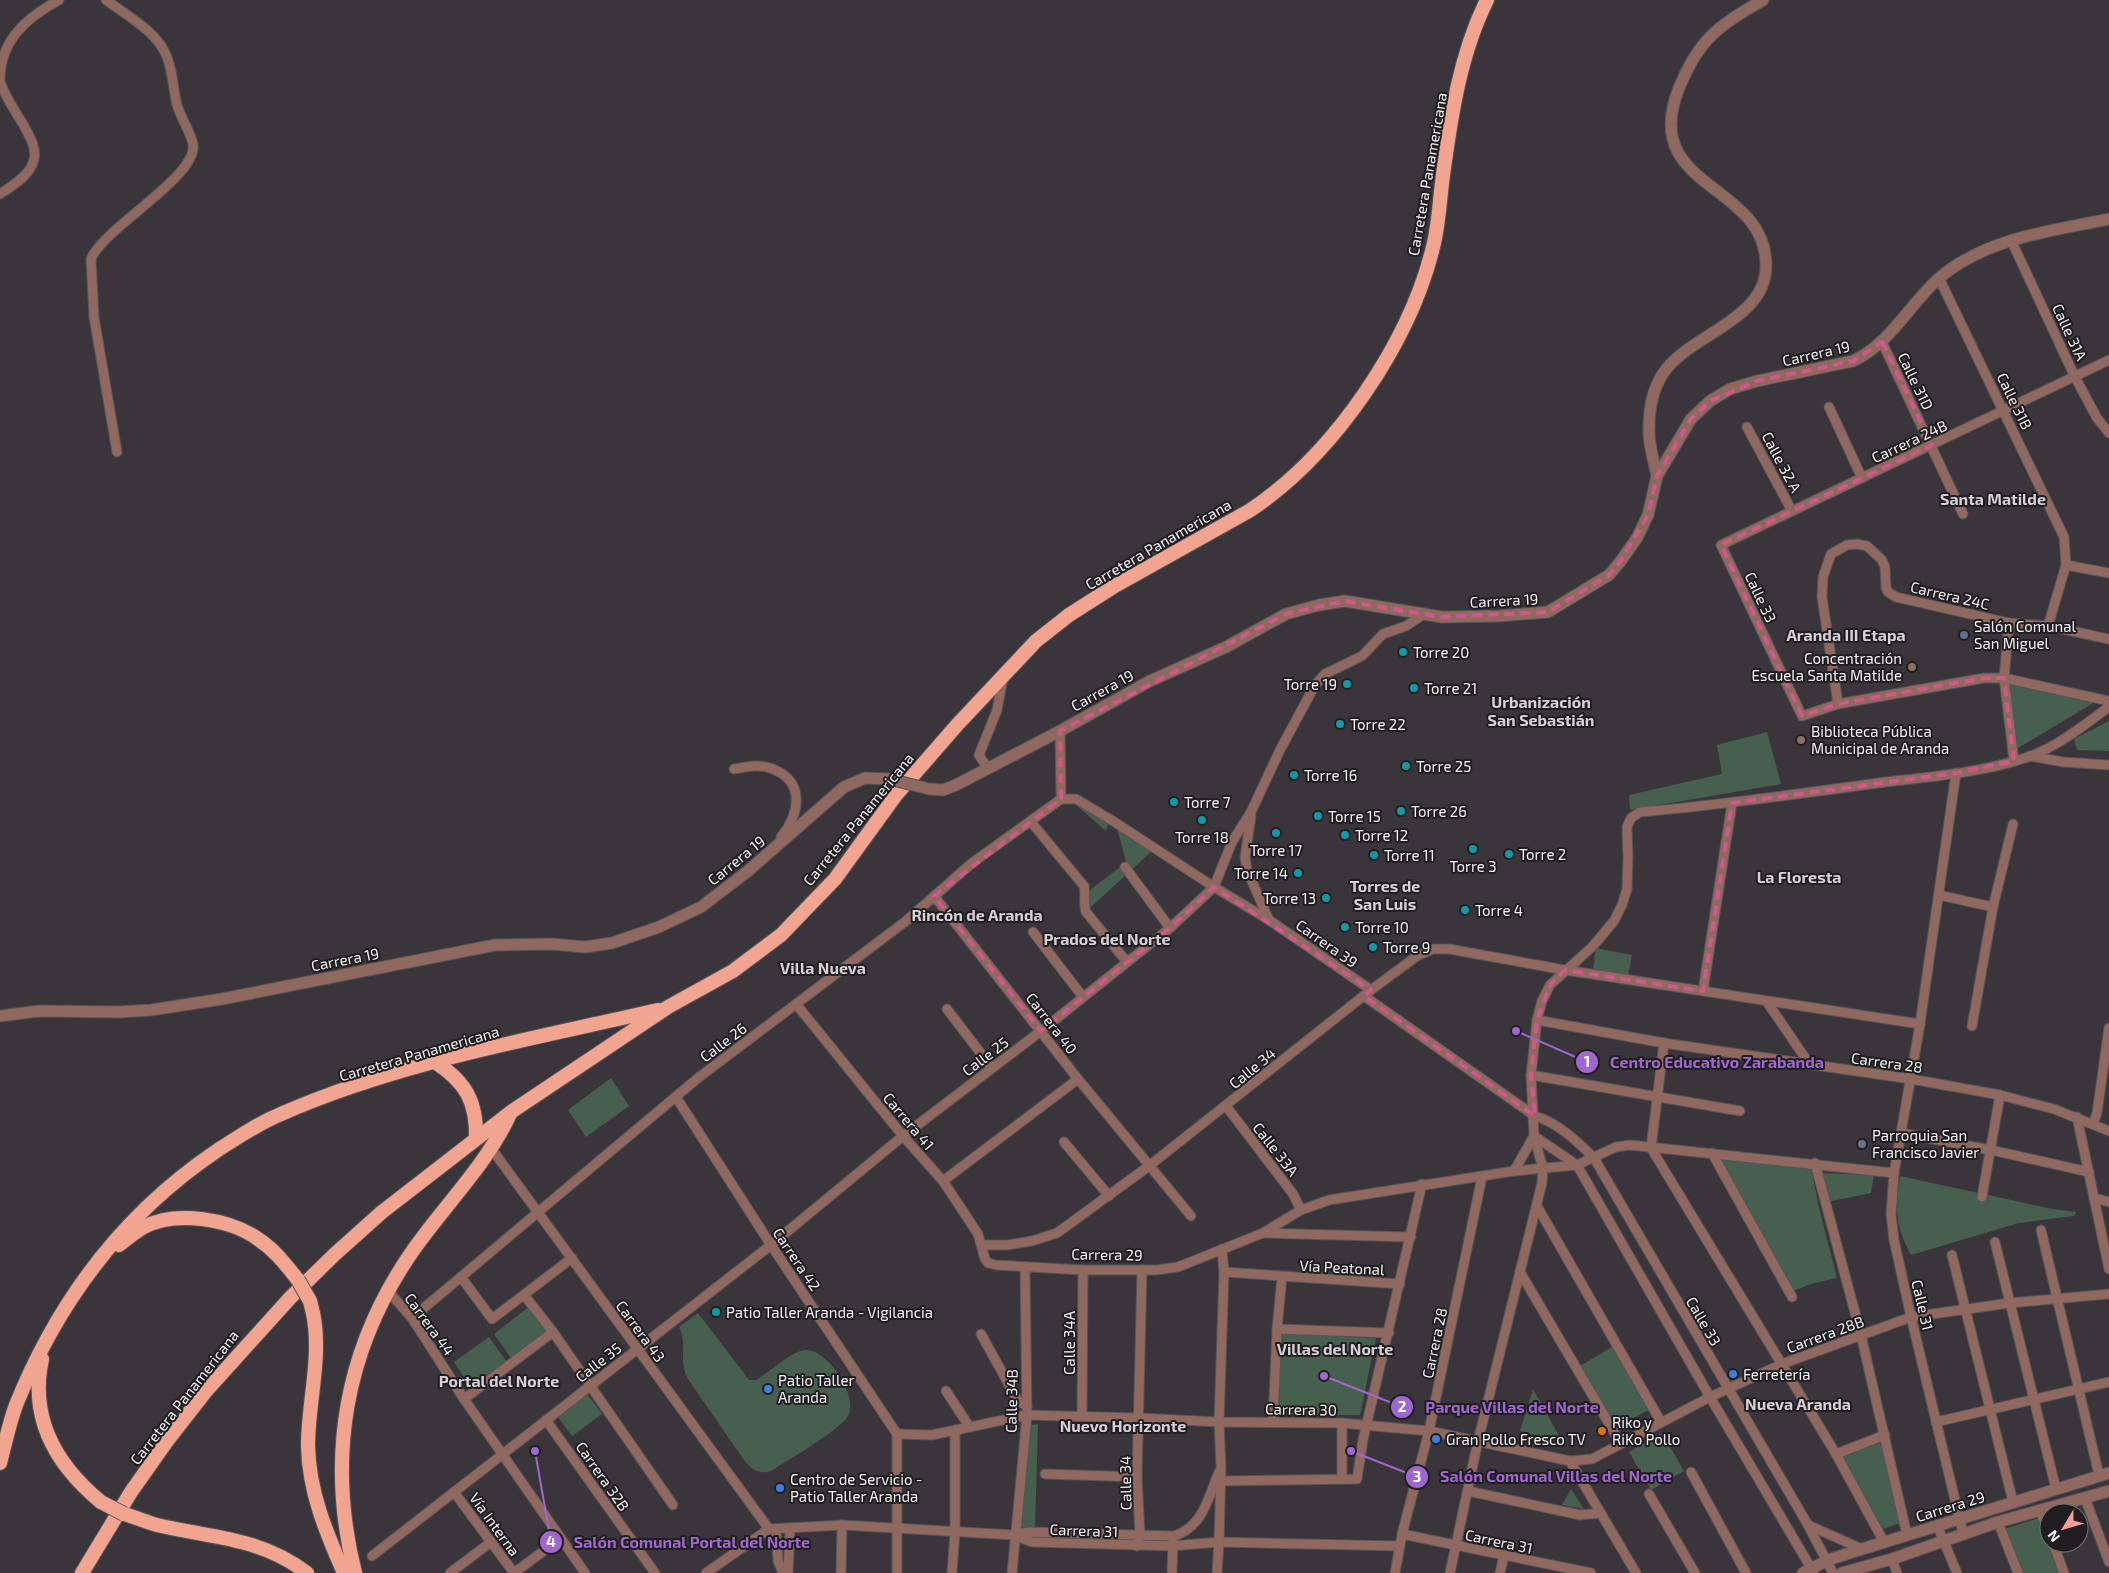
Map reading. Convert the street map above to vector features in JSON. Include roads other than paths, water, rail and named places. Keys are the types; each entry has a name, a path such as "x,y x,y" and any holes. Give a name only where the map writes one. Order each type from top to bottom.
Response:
{"highway":[{"name":"Carretera Panamericana","path":"82,1573 126,1500 167,1441 206,1391 247,1343 335,1254 382,1212 511,1112 668,1007 732,971 781,935 834,879 896,795 1005,672 1036,641 1069,615 1113,587 1250,511 1271,497 1310,461 1363,395 1400,332 1425,276 1435,242 1451,124 1462,70 1470,41 1487,0"},
{"name":"Carretera Panamericana","path":"0,1463 16,1407 46,1338 81,1282 107,1248 158,1196 198,1163 237,1137 280,1114 363,1082 436,1062 668,1007"},
{"path":"436,1062 451,1072 468,1094 476,1120 476,1139"},
{"path":"355,1573 342,1508 341,1453 346,1411 355,1367 368,1330 387,1290 414,1249 491,1148 511,1112"},
{"path":"81,1282 111,1252 146,1226 174,1219 203,1219 232,1226 258,1239 280,1257 298,1280 310,1301 313,1313 316,1345 308,1444 310,1473 316,1504 344,1573"},
{"path":"46,1338 41,1364 39,1391 42,1417 51,1442 69,1472 80,1485 101,1502 124,1514 155,1525 237,1540 266,1548 293,1562 307,1573"}],"street":[{"path":"0,194 24,177 35,159 32,141 0,81 1,55 15,30 33,14 59,0"},
{"path":"106,0 162,46 167,57 178,106 193,145 191,156 181,171 152,200 94,251 91,259 94,317 117,452"},
{"path":"1657,476 1649,442 1649,428 1652,398 1658,381 1667,368 1680,355 1744,311 1757,296 1765,282 1766,266 1762,239 1754,226 1742,212 1687,165 1678,153 1671,137 1672,107 1687,68 1706,40 1738,14 1763,0"},
{"name":"Carrera 19","path":"0,1016 39,1011 118,1012 151,1010 222,999 494,945 552,944 585,947 612,943 659,927 701,907 765,856 844,787 865,778 889,779 929,789 943,790 1060,731 1150,681 1226,647 1286,614 1345,600 1442,617 1499,616 1548,612 1610,575 1637,538 1648,515 1657,476 1691,419 1710,401 1730,389 1757,381 1853,361 1865,355 1882,342 1940,278 1979,252 2011,240 2109,218"},
{"name":"Calle 31A","path":"2011,240 2076,377 2097,418 2109,433"},
{"name":"Calle 31B","path":"1940,278 2064,537 2066,565"},
{"name":"Calle 31D","path":"1882,342 1963,514"},
{"name":"Carrera 24B","path":"1721,545 2109,360"},
{"path":"1829,407 1862,478"},
{"name":"Calle 32 A","path":"1747,427 1792,511"},
{"name":"Calle 33","path":"1721,545 1802,716 1838,704"},
{"name":"Carrera 24C","path":"1838,704 1822,597 1823,577 1831,554 1847,545 1867,546 1882,560 1885,567 1886,588 1888,592 1896,597 2010,623 2048,626 2109,639"},
{"path":"2048,626 2066,565 2109,573"},
{"path":"1214,887 1232,842 1251,812 1280,750 1314,685 1325,674 1362,656 1383,634 1406,626 1424,614"},
{"path":"2010,623 2004,678 2014,761"},
{"path":"988,768 980,755 997,710 1005,672"},
{"path":"1838,704 1984,678 2004,678 2109,701"},
{"path":"1450,1573 1478,1441 1542,1183 1542,1168 1534,1136 1535,1116 1531,1075 1537,1020 1542,1001 1550,984 1593,946 1614,921 1622,905 1628,876 1626,827 1630,818 1640,812 1732,803 1956,773 2014,761 2030,756 2067,736 2109,707"},
{"path":"1060,731 1061,799"},
{"path":"2030,756 2063,762 2109,765"},
{"path":"734,769 759,766 770,768 787,778 796,789 796,806 788,828 765,856"},
{"name":"Calle 31","path":"1956,773 1920,1024 1894,1173 1891,1214 1894,1240 1911,1317 1963,1533"},
{"name":"Calle 26","path":"412,1318 676,1097 906,920 972,864 1061,799"},
{"name":"Carrera 39","path":"1061,799 1076,799 1269,920 1535,1116"},
{"path":"1703,991 1732,803"},
{"path":"1251,812 1245,857 1247,870 1269,920"},
{"path":"1031,822 1084,886 1086,896 1084,907 1086,912 1127,962"},
{"path":"1972,1026 1994,907 2013,824"},
{"path":"1125,867 1170,928"},
{"name":"Calle 25","path":"771,1245 903,1136 1042,1031 1170,928 1214,887"},
{"path":"1938,895 1994,907"},
{"name":"Carrera 40","path":"934,896 1149,1166"},
{"path":"1033,932 1083,997"},
{"name":"Calle 34","path":"982,1245 1016,1244 1057,1233 1149,1166 1417,956 1433,950 1449,949 1565,970 1920,1024"},
{"path":"1767,1002 1810,1065"},
{"name":"Carrera 41","path":"796,1004 903,1136 943,1181 978,1234 985,1259 988,1263"},
{"path":"947,1009 992,1068"},
{"name":"Carrera 28","path":"1537,1020 1664,1043 1911,1079 2000,1095 2054,1108 2109,1131"},
{"path":"2093,1124 2097,1113 2109,1028"},
{"path":"1664,1043 1651,1148 1836,1454 1884,1542"},
{"path":"1531,1075 1740,1111"},
{"path":"943,1181 1078,1079"},
{"path":"1982,1197 2000,1095"},
{"name":"Carrera 42","path":"676,1097 771,1245 897,1434"},
{"name":"Calle 33A","path":"1226,1106 1293,1194 1301,1210"},
{"name":"Calle 33","path":"1535,1116 1546,1119 1563,1131 1594,1158 1808,1525 1828,1560 1833,1573"},
{"path":"2077,1117 2109,1269"},
{"path":"1901,1133 1991,1150 2089,1172"},
{"path":"1534,1136 1578,1165 1810,1571"},
{"path":"1514,1171 1530,1147 1534,1136"},
{"path":"1064,1142 1108,1196"},
{"path":"1264,1233 1301,1210 1329,1200 1514,1171 1578,1165 1616,1148 1630,1145 1815,1163 1894,1173"},
{"name":"Carrera 43","path":"491,1148 637,1349 773,1529"},
{"path":"1712,1153 1792,1297"},
{"path":"1815,1163 1860,1335 1908,1535"},
{"path":"1149,1166 1191,1216"},
{"name":"Carrera 28","path":"1395,1573 1402,1534 1430,1431 1482,1177"},
{"name":"Vía Peatonal","path":"1342,1479 1357,1478 1367,1425 1422,1184"},
{"path":"2094,1198 2109,1202"},
{"path":"1537,1206 1661,1422"},
{"path":"2041,1230 2079,1389 2104,1474"},
{"path":"1264,1233 1411,1237"},
{"name":"Carrera 29","path":"988,1263 1083,1270 1142,1270 1178,1266 1264,1233"},
{"path":"1995,1242 2056,1489"},
{"name":"Calle 35","path":"372,1556 771,1245"},
{"path":"1217,1573 1221,1467 1219,1422 1224,1272 1222,1249"},
{"path":"1952,1256 2013,1502"},
{"path":"461,1277 492,1319 572,1258"},
{"name":"Calle 34B","path":"1012,1573 1014,1534 1027,1411 1025,1266"},
{"name":"Calle 34A","path":"1082,1416 1083,1270"},
{"name":"Calle 34","path":"1137,1546 1140,1536 1138,1418 1142,1270"},
{"name":"Vía Peatonal","path":"1224,1272 1400,1284"},
{"path":"1520,1272 1621,1444"},
{"name":"Vía Peatonal","path":"1273,1421 1282,1277"},
{"name":"Carrera 44","path":"387,1290 412,1318 464,1399 585,1573"},
{"name":"Carrera 28B","path":"1570,1461 1592,1459 1710,1396 1782,1364 1911,1317 1965,1308 2057,1297 2109,1294"},
{"path":"524,1295 553,1332 673,1505"},
{"path":"1278,1329 1389,1333"},
{"path":"464,1399 553,1332"},
{"path":"981,1334 1015,1396 1027,1411"},
{"path":"1936,1422 2109,1382"},
{"path":"946,1392 969,1426"},
{"name":"Carrera 30","path":"897,1434 932,1435 1027,1411 1082,1416 1219,1422 1342,1423 1430,1431 1570,1461"},
{"name":"Carrera 32B","path":"546,1420 655,1573"},
{"path":"1220,1481 1342,1479 1342,1423"},
{"path":"952,1573 955,1430"},
{"path":"897,1434 897,1573"},
{"path":"1836,1454 1885,1435"},
{"path":"1570,1461 1636,1573"},
{"path":"1014,1534 1030,1532 1140,1536 1173,1541 1195,1526 1202,1514 1221,1467"},
{"path":"1691,1472 1746,1573"},
{"path":"1045,1474 1138,1477"},
{"name":"Carrera 29","path":"1810,1571 1828,1560 2104,1474"},
{"name":"Carrera 29","path":"2068,1503 2109,1490"},
{"path":"1468,1491 1580,1515 1601,1513"},
{"name":"Vía Interna","path":"454,1492 514,1573 561,1538"},
{"path":"1649,1494 1694,1573"},
{"path":"2085,1498 2109,1562"},
{"name":"Carrera 29","path":"1842,1573 1998,1522 2039,1511"},
{"path":"1998,1522 2018,1573"},
{"path":"841,1573 842,1525"},
{"name":"Carrera 31","path":"773,1529 842,1525 897,1527 954,1532 1014,1534 1032,1542 1137,1546 1173,1541 1400,1546"},
{"path":"1808,1525 1862,1549"},
{"path":"1937,1525 1957,1573"},
{"path":"706,1573 773,1529 778,1561 783,1573"},
{"path":"788,1573 790,1529"},
{"name":"Carrera 31","path":"1402,1534 1592,1573"},
{"path":"1172,1573 1173,1541"},
{"path":"450,1573 491,1542"},
{"path":"2057,1553 2064,1573"},
{"path":"1500,1573 1504,1556"},
{"path":"1892,1558 1897,1573"}],"place":[{"name":"Salón Comunal San Miguel","path":"1964,635"},
{"name":"Torre 20","path":"1403,652"},
{"name":"Concentración Escuela Santa Matilde","path":"1912,667"},
{"name":"Torre 19","path":"1347,684"},
{"name":"Torre 21","path":"1414,688"},
{"name":"Torre 22","path":"1340,724"},
{"name":"Biblioteca Pública Municipal de Aranda","path":"1801,740"},
{"name":"Torre 25","path":"1406,766"},
{"name":"Torre 16","path":"1294,775"},
{"name":"Torre 7","path":"1174,802"},
{"name":"Torre 26","path":"1401,811"},
{"name":"Torre 15","path":"1318,816"},
{"name":"Torre 18","path":"1202,820"},
{"name":"Torre 17","path":"1276,833"},
{"name":"Torre 12","path":"1345,835"},
{"name":"Torre 3","path":"1473,849"},
{"name":"Torre 2","path":"1509,854"},
{"name":"Torre 11","path":"1374,855"},
{"name":"Torre 14","path":"1298,873"},
{"name":"Torre 13","path":"1326,898"},
{"name":"Torre 4","path":"1465,910"},
{"name":"Torre 10","path":"1345,927"},
{"name":"Torre 9","path":"1373,947"},
{"name":"Centro Educativo Zarabanda","path":"1516,1031"},
{"name":"Parroquia San Francisco Javier","path":"1862,1144"},
{"name":"Patio Taller Aranda - Vigilancia","path":"716,1312"},
{"name":"Ferretería","path":"1733,1374"},
{"name":"Parque Villas del Norte","path":"1324,1376"},
{"name":"Patio Taller Aranda","path":"768,1389"},
{"name":"Riko y RiKo Pollo","path":"1602,1431"},
{"name":"Gran Pollo Fresco TV","path":"1436,1439"},
{"name":"Salón Comunal Portal del Norte","path":"535,1451"},
{"name":"Salón Comunal Villas del Norte","path":"1351,1451"},
{"name":"Centro de Servicio - Patio Taller Aranda","path":"780,1488"}],"district":[{"name":"Santa Matilde","path":"1993,498"},
{"name":"Aranda III Etapa","path":"1846,634"},
{"name":"Urbanización San Sebastián","path":"1541,710"},
{"name":"La Floresta","path":"1799,876"},
{"name":"Torres de San Luis","path":"1385,894"},
{"name":"Rincón de Aranda","path":"977,914"},
{"name":"Prados del Norte","path":"1107,938"},
{"name":"Villa Nueva","path":"823,967"},
{"name":"Villas del Norte","path":"1335,1348"},
{"name":"Portal del Norte","path":"499,1380"},
{"name":"Nueva Aranda","path":"1798,1403"},
{"name":"Nuevo Horizonte","path":"1123,1425"}]}
